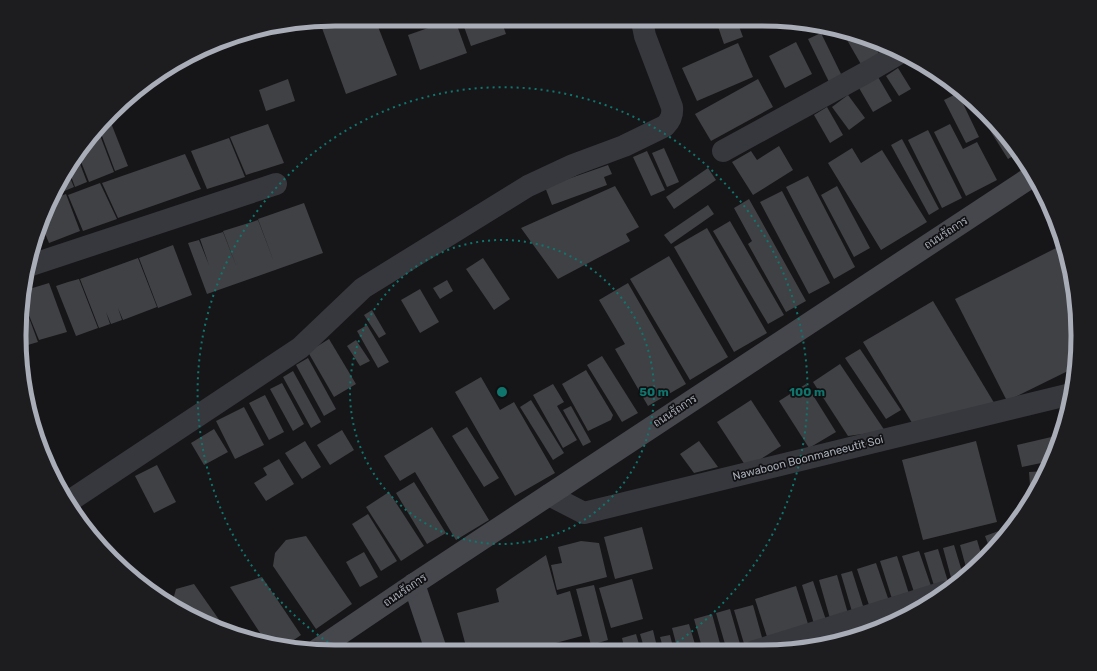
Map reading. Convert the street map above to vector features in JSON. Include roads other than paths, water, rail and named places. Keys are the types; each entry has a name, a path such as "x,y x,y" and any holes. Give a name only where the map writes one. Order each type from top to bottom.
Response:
{"street":[{"path":"73,499 300,348 363,288 528,186 573,165 624,146 665,126 670,121 672,107 645,36 643,26"},
{"path":"723,151 869,72 894,56"},
{"name":"ถนนรัถการ","path":"325,644 1028,179"},
{"path":"35,264 276,184"},
{"name":"Nawaboon Boonmaneeutit Soi","path":"549,495 584,513 1065,395"},
{"path":"414,584 434,645"},
{"path":"777,644 926,598"}]}
